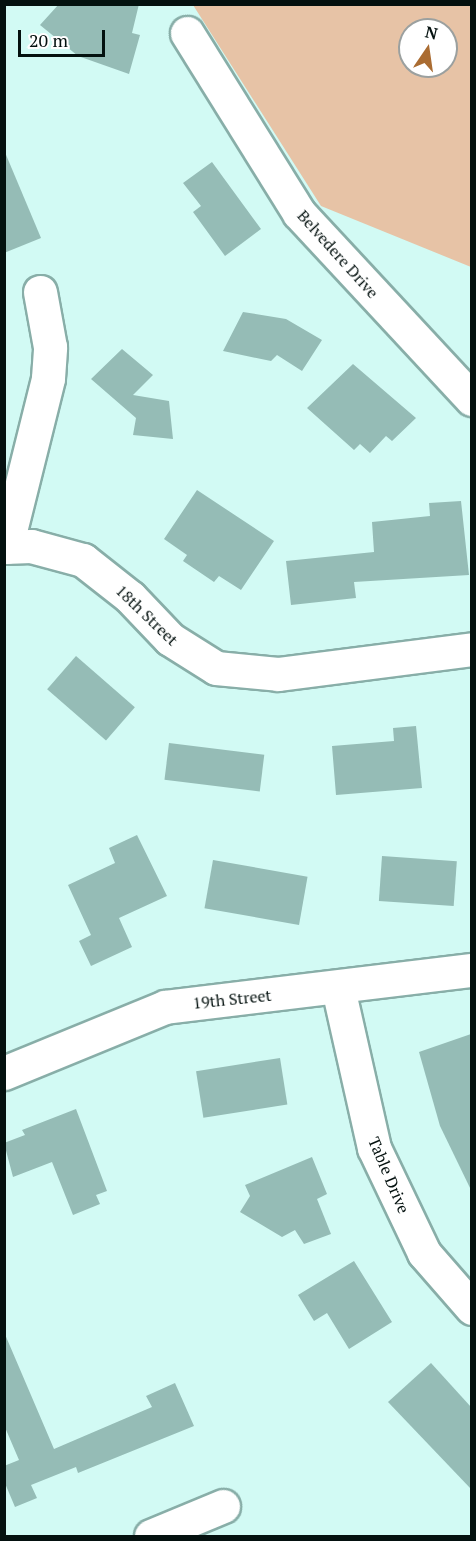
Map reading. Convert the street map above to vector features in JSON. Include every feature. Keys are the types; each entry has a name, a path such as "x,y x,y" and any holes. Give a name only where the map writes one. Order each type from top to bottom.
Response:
{"street":[{"name":"Belvedere Drive","path":"187,33 299,213 471,399"},
{"path":"5,547 48,378 50,347 40,292"},
{"name":"18th Street","path":"5,547 32,546 83,560 130,597 170,639 216,668 278,674 471,650"},
{"name":"19th Street","path":"4,1073 165,1007 338,988 471,970"},
{"name":"Table Drive","path":"338,988 374,1148 424,1253 471,1308"},
{"path":"151,1536 191,1529 223,1506"}],"shaded area":[{"path":"193,5 471,5 471,267 321,206"}],"building":[{"path":"59,4 139,4 132,33 140,35 129,74 78,56 40,25"},
{"path":"4,150 41,238 4,253"},
{"path":"212,162 261,229 225,256 193,212 201,206 183,183"},
{"path":"243,312 286,319 322,340 302,371 277,355 271,361 223,351"},
{"path":"122,349 153,375 133,395 169,401 173,439 133,435 136,418 91,379"},
{"path":"353,364 416,418 392,441 386,436 370,453 360,444 354,450 307,408"},
{"path":"197,490 274,541 241,590 219,576 214,582 183,561 187,555 164,539"},
{"path":"461,501 469,575 354,582 356,598 291,605 286,561 374,552 372,522 430,516 429,503"},
{"path":"76,656 135,707 106,740 47,689"},
{"path":"416,726 422,788 336,795 332,746 394,741 393,728"},
{"path":"169,743 264,755 260,791 164,780"},
{"path":"137,835 167,896 119,918 132,947 91,966 79,941 91,935 68,885 115,863 109,848"},
{"path":"382,856 457,861 454,906 379,901"},
{"path":"213,860 308,877 299,925 204,908"},
{"path":"471,1034 471,1190 440,1126 419,1052"},
{"path":"280,1058 287,1104 203,1118 196,1071"},
{"path":"76,1109 107,1191 96,1195 100,1204 73,1215 52,1162 13,1177 4,1143 25,1135 22,1130"},
{"path":"312,1157 327,1194 317,1199 331,1234 304,1244 295,1230 282,1237 240,1212 250,1196 245,1185"},
{"path":"354,1261 392,1322 349,1349 327,1313 314,1321 298,1295"},
{"path":"4,1332 54,1449 152,1407 146,1396 175,1383 194,1426 78,1473 76,1467 31,1485 37,1498 15,1507 4,1481 4,1466 19,1460 4,1425"},
{"path":"431,1363 471,1407 471,1489 388,1402"}]}
